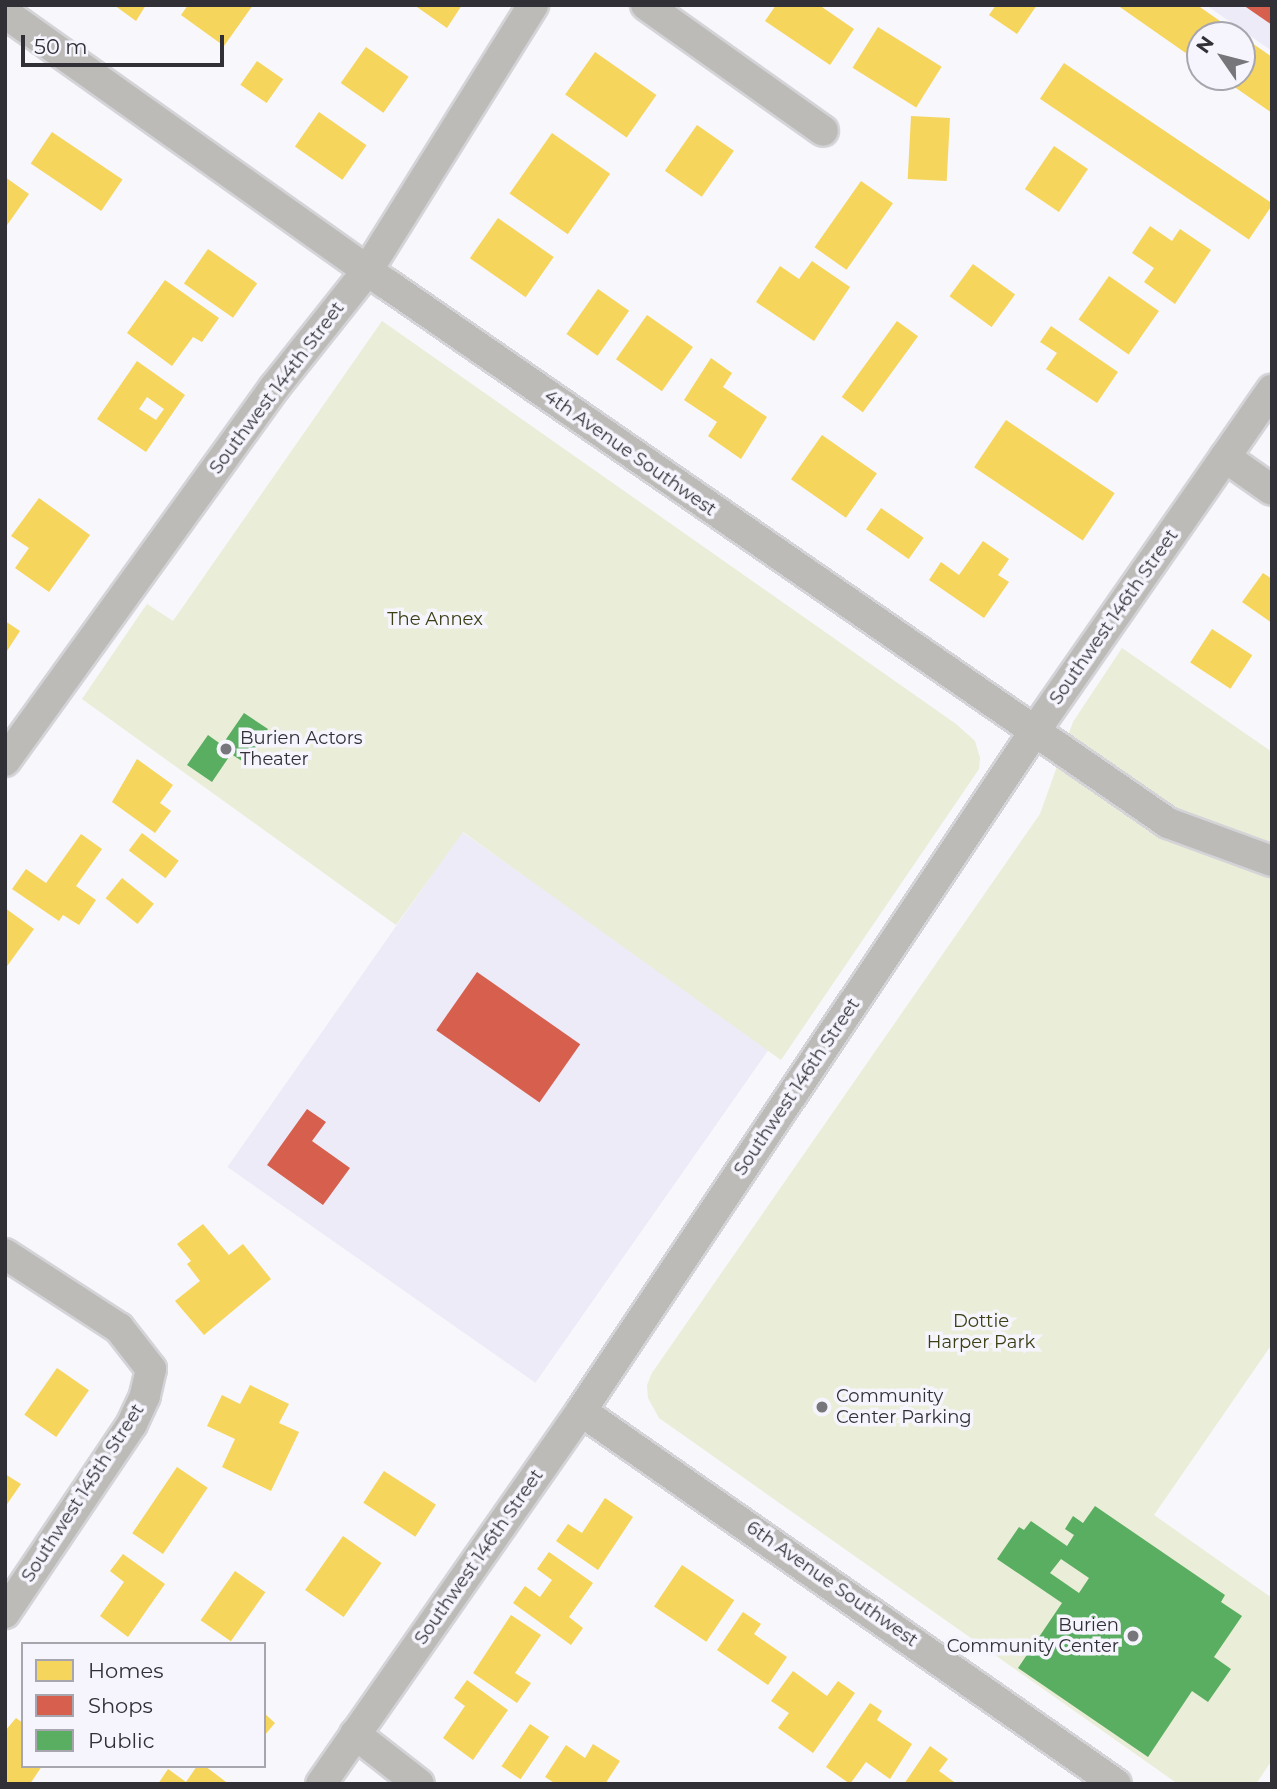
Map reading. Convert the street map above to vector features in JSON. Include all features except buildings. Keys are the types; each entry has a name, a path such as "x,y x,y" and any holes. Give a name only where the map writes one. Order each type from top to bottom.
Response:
{"street":[{"name":"Southwest 144th Street","path":"5,761 274,388 367,271 533,5"},
{"path":"646,5 823,131"},
{"name":"4th Avenue Southwest","path":"5,13 367,271 1168,823 1272,861"},
{"name":"Southwest 146th Street","path":"321,1784 580,1411 1034,732 1272,390"},
{"path":"1225,457 1272,490"},
{"name":"Southwest 145th Street","path":"5,1254 119,1328 151,1369 145,1396 132,1424 5,1613"},
{"name":"6th Avenue Southwest","path":"580,1411 1116,1784"},
{"path":"355,1734 419,1784"}],"shaded area":[{"path":"1206,5 1272,5 1272,51 1256,40 1256,21 1229,21"},
{"path":"462,832 770,1048 535,1383 227,1167"}],"green space":[{"name":"The Annex","path":"382,321 956,724 975,741 980,758 979,769 781,1060 463,832 396,925 82,699 147,604 173,621"},
{"name":"Dottie Harper Park","path":"1122,648 1272,752 1272,1344 1154,1515 1272,1598 1272,1760 1256,1784 1178,1784 659,1418 648,1398 647,1385 652,1373 1040,814 1073,722"}],"place":[{"name":"Burien Actors Theater","path":"226,749"},
{"name":"Community Center Parking","path":"822,1407"},
{"name":"Burien Community Center","path":"1133,1636"}]}
